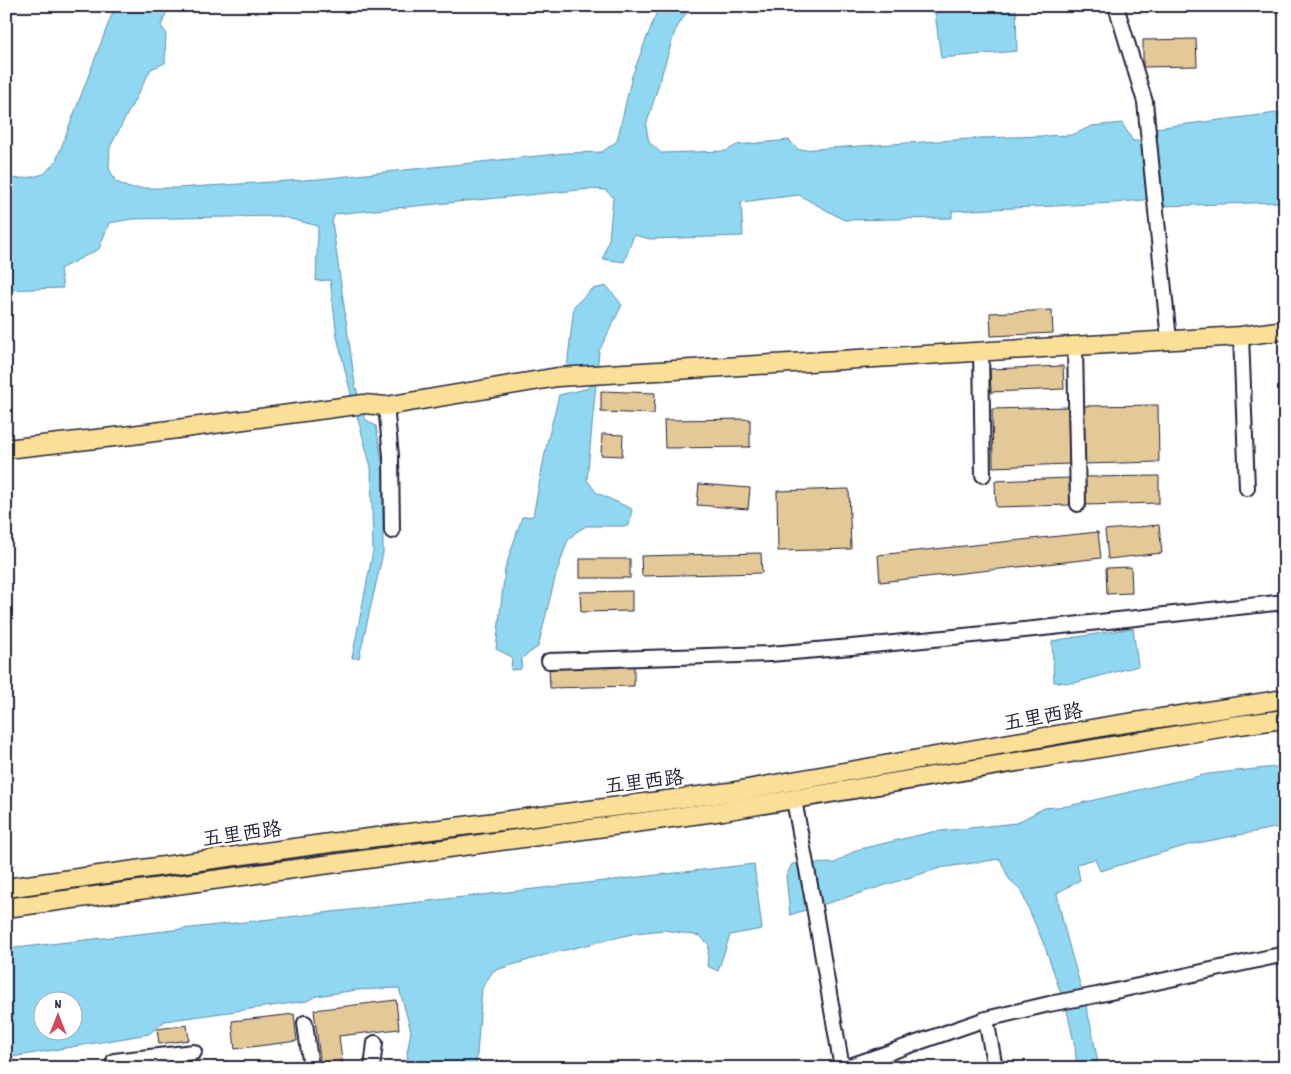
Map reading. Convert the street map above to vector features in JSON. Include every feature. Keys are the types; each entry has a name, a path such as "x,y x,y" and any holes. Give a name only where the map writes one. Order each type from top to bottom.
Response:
{"main road":[{"path":"6,449 132,435 364,404 386,406 558,377 1241,336 1285,330"},
{"name":"五里西路","path":"6,888 320,844 730,792 1108,726 1285,698"},
{"name":"五里西路","path":"6,908 724,812 1232,726 1285,719"}],"street":[{"path":"1116,6 1145,102 1170,340"},
{"path":"1241,336 1247,488"},
{"path":"1075,346 1078,504"},
{"path":"981,352 984,476"},
{"path":"386,406 390,456 392,531"},
{"path":"549,661 779,654 1285,602"},
{"path":"794,800 843,1068 986,1019 1285,954"},
{"path":"986,1019 995,1068"},
{"path":"305,1024 311,1068"},
{"path":"372,1068 375,1043"},
{"path":"115,1068 114,1061 194,1052"}],"water":[{"path":"115,6 169,6 161,26 166,33 165,63 151,69 110,147 109,168 115,181 129,188 176,188 319,179 566,153 602,152 617,141 632,76 659,6 697,6 697,8 686,13 675,31 646,126 649,142 661,153 726,151 737,145 789,140 799,150 984,138 1072,135 1092,126 1122,123 1133,141 1155,141 1155,128 1285,112 1285,213 1279,202 1164,206 1163,198 1114,203 952,211 952,218 844,220 799,195 741,202 743,236 650,239 634,235 624,262 603,259 609,239 613,197 605,190 589,189 335,214 332,221 355,384 365,419 376,426 383,466 383,553 359,658 352,658 373,551 371,467 337,337 330,280 316,281 318,226 279,216 132,219 109,223 99,249 60,269 63,288 6,290 6,179 27,178 44,174 56,161"},
{"path":"934,6 1016,6 1017,51 941,58"},
{"path":"607,286 622,305 599,351 587,480 597,493 632,509 629,526 586,526 575,533 567,542 555,578 538,647 522,658 521,669 511,670 512,657 496,649 505,569 522,517 533,516 547,443 559,395 589,388 589,366 567,367 574,306 592,289"},
{"path":"1133,628 1138,666 1074,683 1054,682 1052,641"},
{"path":"1285,766 1285,826 1188,845 1100,871 1095,859 1077,864 1080,880 1057,893 1089,1017 1099,1068 1077,1068 1075,1047 1067,1011 1045,947 1020,889 1009,879 1000,859 940,868 790,915 786,876 792,864 835,863 856,850 932,832 1016,823 1044,808 1068,806 1208,774"},
{"path":"754,864 762,929 730,935 718,971 707,966 709,945 700,936 664,930 636,933 545,955 493,971 482,988 476,1068 408,1068 407,1053 411,1031 399,988 357,990 317,996 307,1001 165,1021 149,1034 6,1058 6,949"}],"building":[{"path":"1196,39 1197,66 1143,67 1143,40"},
{"path":"1052,310 1053,333 991,336 990,313"},
{"path":"1063,366 1064,389 991,392 990,369"},
{"path":"601,391 655,393 654,414 601,412"},
{"path":"1158,405 1159,462 1084,464 1083,406"},
{"path":"1068,407 1069,464 993,467 992,409"},
{"path":"750,419 750,447 665,448 664,420"},
{"path":"602,434 623,435 622,456 601,455"},
{"path":"1159,476 1159,503 1085,505 1085,477"},
{"path":"1069,478 1070,505 996,507 995,481"},
{"path":"699,484 750,488 748,509 697,505"},
{"path":"849,489 851,549 778,551 777,491"},
{"path":"1159,525 1162,553 1108,559 1105,530"},
{"path":"1098,532 1101,558 880,582 878,555"},
{"path":"761,553 762,573 642,576 641,556"},
{"path":"580,559 630,559 630,578 580,578"},
{"path":"1131,567 1132,593 1107,594 1106,568"},
{"path":"632,591 632,611 581,612 580,592"},
{"path":"634,665 634,686 550,688 549,667"},
{"path":"396,1000 399,1029 339,1036 343,1068 321,1068 314,1010"},
{"path":"294,1014 297,1041 235,1049 232,1021"},
{"path":"187,1025 189,1040 159,1044 157,1029"}]}
